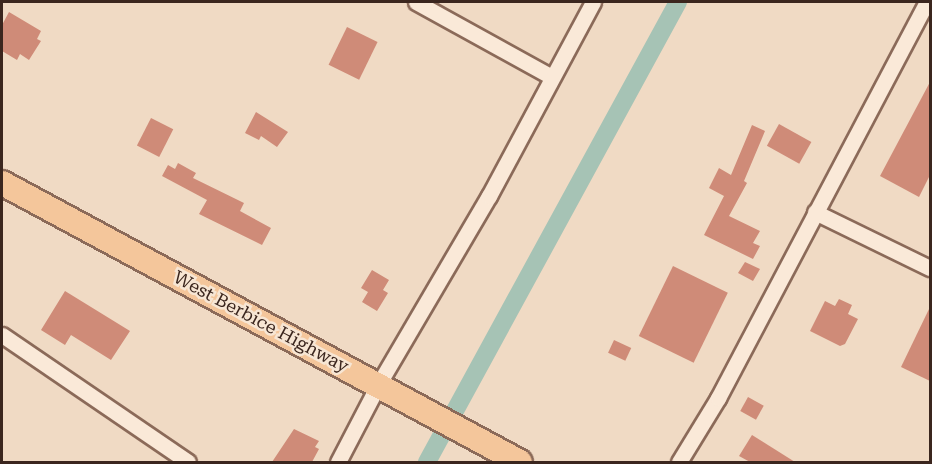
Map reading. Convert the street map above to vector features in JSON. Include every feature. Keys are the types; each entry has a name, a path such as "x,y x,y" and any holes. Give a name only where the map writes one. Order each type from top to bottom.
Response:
{"main road":[{"name":"West Berbice Highway","path":"2,183 520,462"}],"street":[{"path":"416,2 552,77"},
{"path":"338,462 386,390 593,2"},
{"path":"679,462 718,398 927,2"},
{"path":"815,212 930,268"},
{"path":"2,335 188,462"}],"building":[{"path":"9,12 41,31 37,39 41,41 29,60 20,54 17,60 2,51 2,25"},
{"path":"347,27 378,42 359,80 329,65"},
{"path":"930,82 930,175 919,197 880,176"},
{"path":"256,112 288,132 277,147 261,136 259,140 245,133"},
{"path":"151,118 173,129 159,157 137,146"},
{"path":"779,124 811,142 799,164 767,146"},
{"path":"752,125 765,131 744,181 747,183 729,216 760,231 753,243 760,246 753,259 704,235 724,196 709,188 719,168 731,175"},
{"path":"178,163 196,173 193,178 244,203 240,211 271,228 262,245 199,214 207,200 162,176 168,165 175,169"},
{"path":"745,262 760,269 753,281 738,273"},
{"path":"673,266 728,293 694,363 639,336"},
{"path":"372,270 389,280 383,290 388,293 377,311 362,302 368,292 361,288"},
{"path":"65,291 130,331 111,360 71,335 65,345 41,330"},
{"path":"839,299 852,305 848,314 858,319 845,344 840,346 810,331 825,301 835,306"},
{"path":"930,307 930,381 901,367"},
{"path":"614,340 631,348 625,361 608,353"},
{"path":"748,397 764,406 756,420 740,411"},
{"path":"294,429 319,441 315,447 319,449 312,462 272,462"},
{"path":"752,435 795,462 750,462 739,456"}],"waterway":[{"path":"427,462 678,2"}]}
